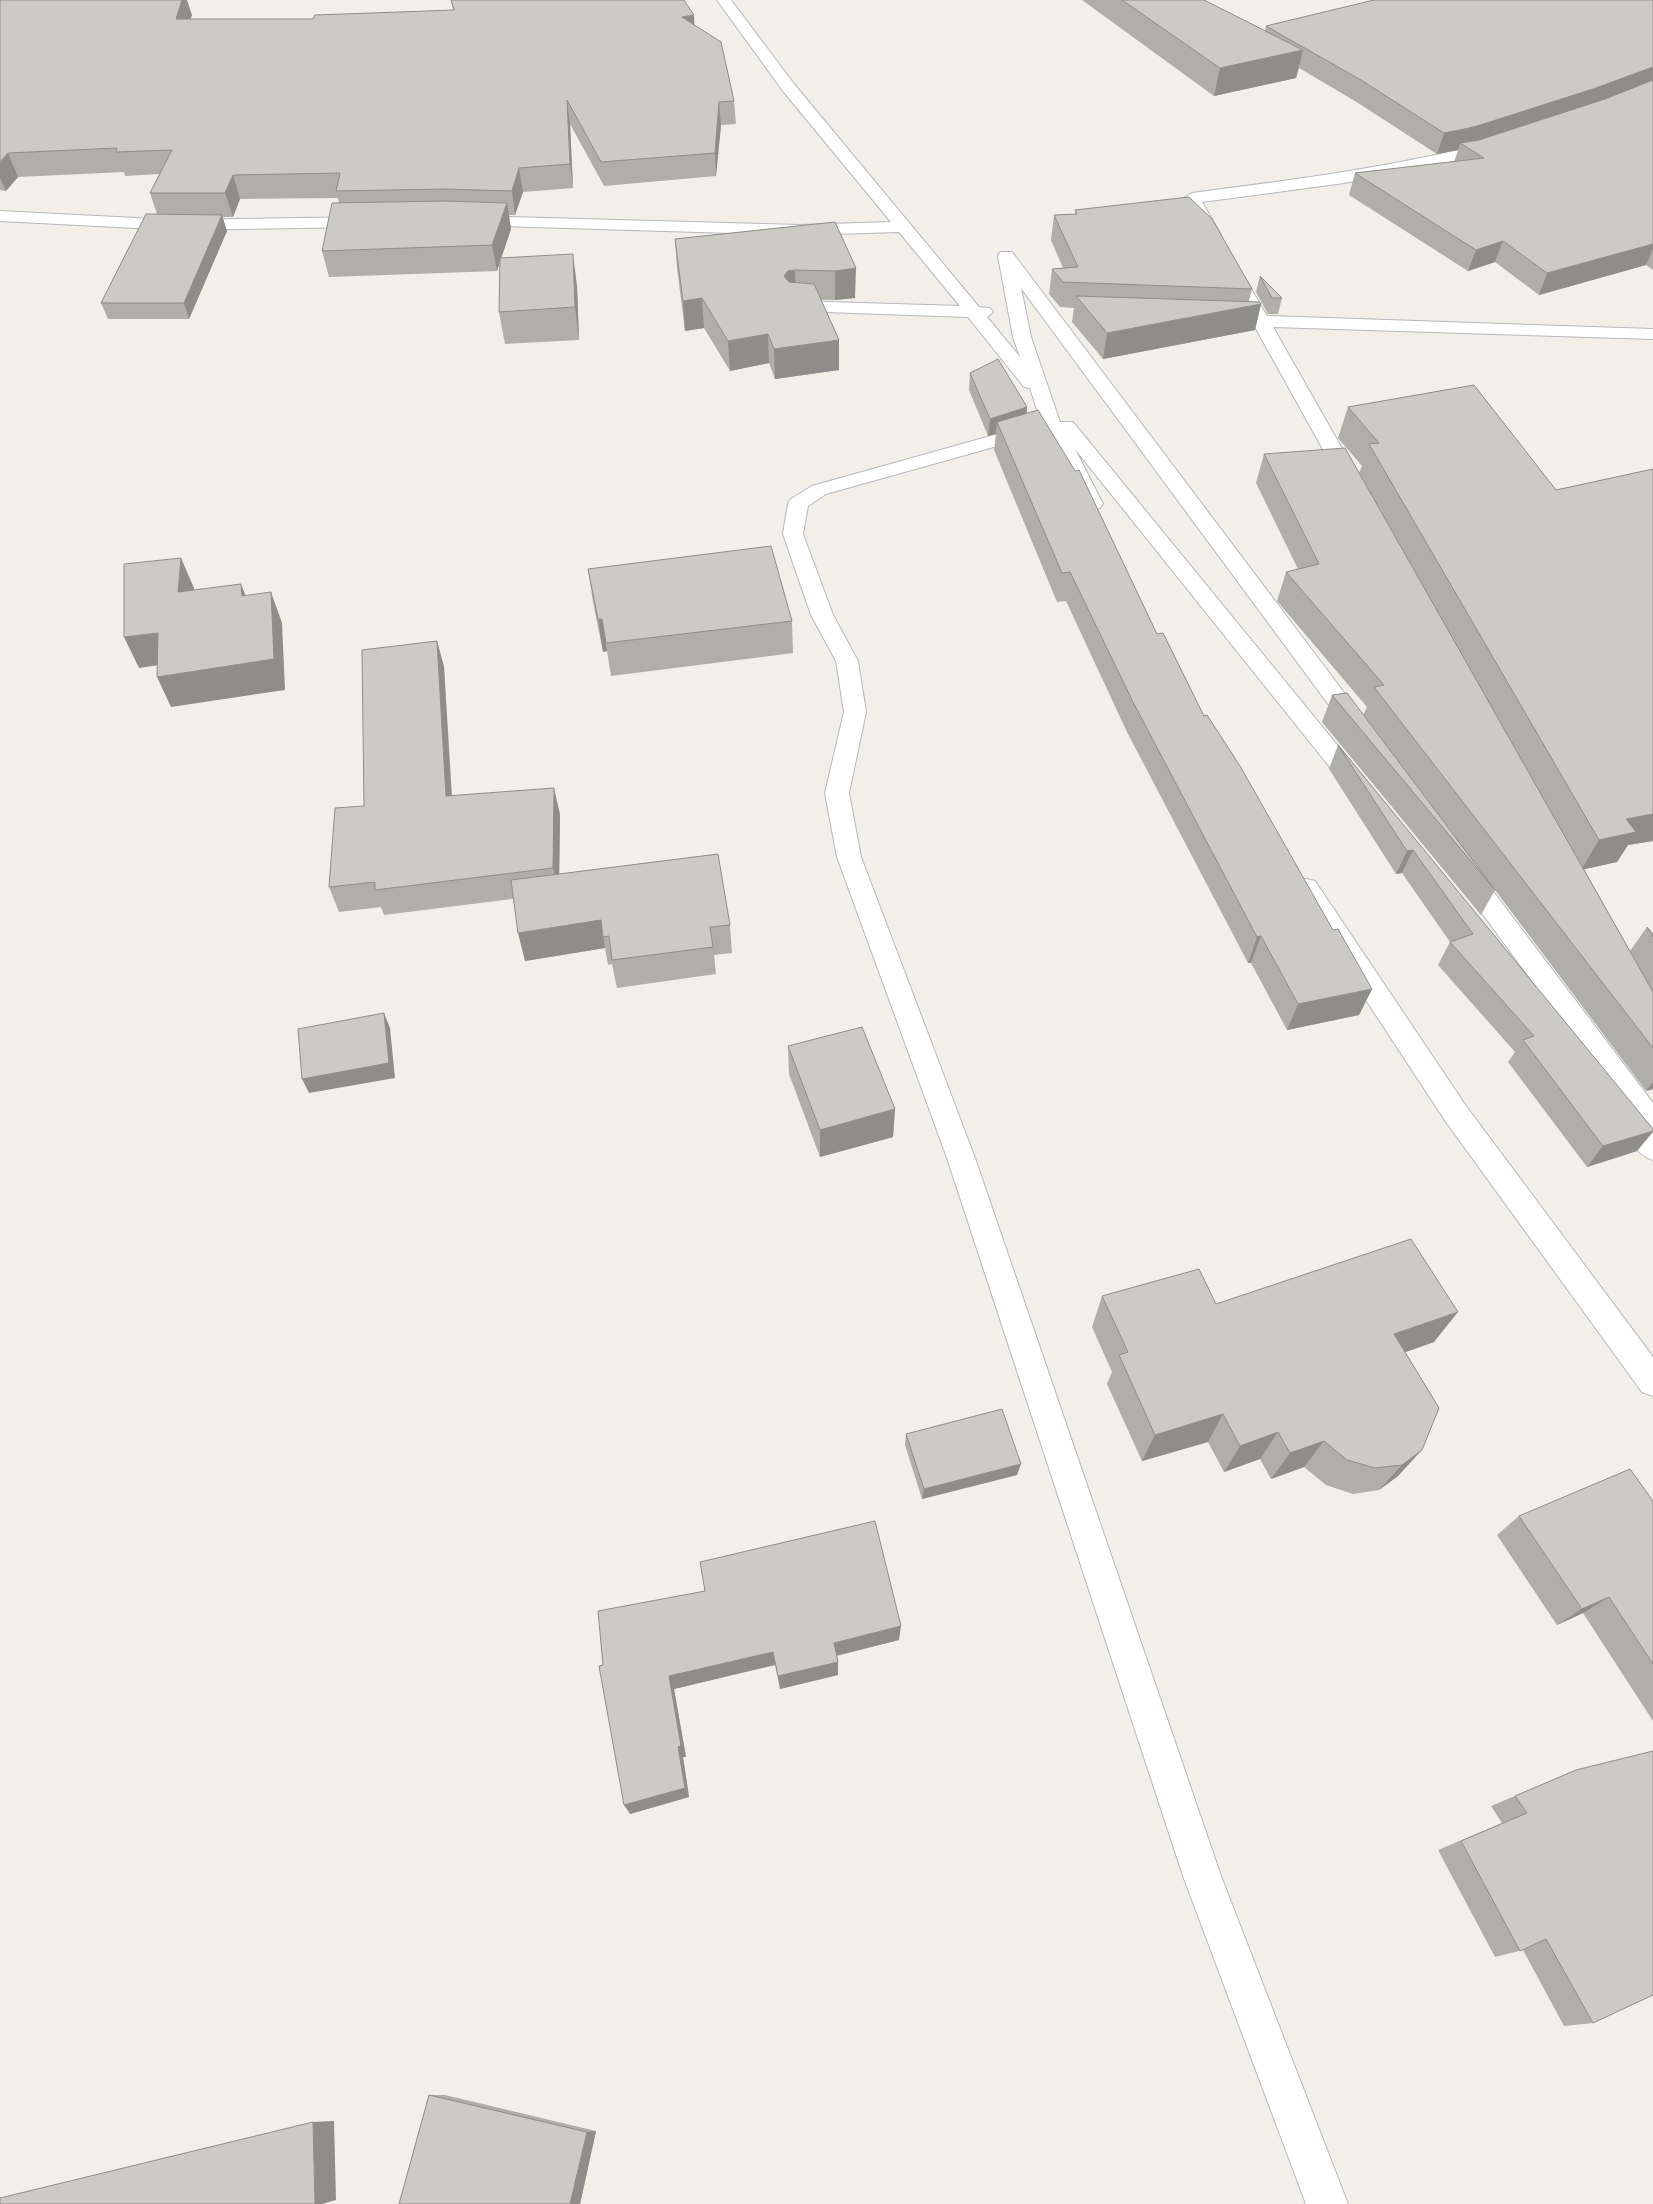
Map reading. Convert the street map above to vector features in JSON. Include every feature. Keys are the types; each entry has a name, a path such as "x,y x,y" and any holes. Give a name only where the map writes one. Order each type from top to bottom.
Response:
{"street":[{"path":"724,0 751,39 810,116 904,227 1370,800"},
{"path":"1221,250 1192,198 1344,178 1471,154 1508,142"},
{"path":"0,216 175,225 381,222"},
{"path":"460,221 799,230 904,227"},
{"path":"1102,524 1052,422 1022,337 1006,256 1368,741"},
{"path":"1231,268 1362,503"},
{"path":"796,306 1075,315"},
{"path":"1234,320 1653,334"},
{"path":"1052,422 1018,436 819,490 798,503 793,534 822,615 848,661 855,712 837,793 849,857 961,1158 1202,1876 1327,2204"},
{"path":"1451,853 1653,1124"},
{"path":"1294,869 1456,1114 1653,1382"},
{"path":"1558,1032 1653,1148"}],"building":[{"path":"0,0 182,0 176,19 313,19 315,15 454,10 451,0 684,0 694,15 682,17 721,42 734,101 719,102 715,153 601,162 567,100 570,164 519,168 512,191 445,189 336,191 340,173 233,175 225,193 150,193 172,150 116,152 117,148 8,153 0,162"},
{"path":"1122,0 1204,0 1303,50 1220,68"},
{"path":"1374,0 1653,0 1653,67 1593,89 1474,127 1444,133 1361,80 1266,26"},
{"path":"1653,80 1653,244 1547,273 1503,241 1476,250 1355,173 1484,158 1460,143 1479,140 1605,99"},
{"path":"1189,197 1212,219 1252,289 1063,282 1052,269 1078,267 1054,215 1077,214 1075,210"},
{"path":"445,201 507,203 492,245 322,251 332,203"},
{"path":"146,214 222,215 184,303 101,303"},
{"path":"835,222 856,268 835,271 795,270 788,271 784,276 789,282 814,284 839,340 774,349 768,334 728,341 702,298 683,301 675,239"},
{"path":"573,254 575,307 499,312 500,258"},
{"path":"1260,276 1282,298 1272,298"},
{"path":"1076,296 1260,302 1261,304 1107,333"},
{"path":"998,359 1027,407 990,419 970,373"},
{"path":"1474,385 1556,490 1653,469 1653,814 1626,819 1636,832 1599,840 1369,444 1379,443 1348,407"},
{"path":"1038,410 1075,471 1079,470 1157,634 1163,633 1204,716 1207,715 1240,766 1333,930 1338,929 1372,989 1298,1004 1261,936 1257,937 1134,704 1070,572 1062,573 997,422"},
{"path":"1345,448 1653,992 1653,1048 1374,687 1384,685 1286,572 1319,564 1264,454"},
{"path":"771,546 792,621 606,643 602,619 598,619 588,569"},
{"path":"181,558 178,592 241,584 242,596 271,592 274,659 157,677 158,633 124,637 124,564"},
{"path":"437,641 446,796 554,788 553,868 375,890 375,882 329,887 335,808 364,806 362,650"},
{"path":"1347,693 1495,890 1332,695"},
{"path":"1338,745 1653,1131 1603,1146 1523,1040 1534,1036 1450,942 1473,934 1413,850 1407,851"},
{"path":"718,854 730,925 710,927 713,947 612,960 609,936 603,937 601,920 518,933 511,880"},
{"path":"384,1013 389,1063 302,1079 298,1029"},
{"path":"862,1027 895,1109 820,1130 788,1046"},
{"path":"1411,1239 1458,1312 1394,1334 1439,1408 1422,1450 1402,1465 1375,1468 1347,1460 1324,1441 1290,1453 1278,1432 1240,1446 1223,1414 1155,1435 1119,1355 1128,1352 1102,1296 1199,1269 1216,1304"},
{"path":"1002,1409 1021,1464 924,1489 906,1434"},
{"path":"1630,1469 1653,1501 1653,1664 1609,1597 1582,1609 1519,1516"},
{"path":"875,1521 901,1626 834,1643 838,1662 778,1676 773,1652 669,1676 681,1746 678,1747 685,1788 624,1805 599,1666 603,1665 598,1611 705,1591 700,1562"},
{"path":"1653,1751 1653,1995 1593,2023 1546,1939 1520,1951 1461,1841 1527,1813 1515,1796 1576,1770"},
{"path":"429,2095 587,2132 570,2204 399,2204"},
{"path":"313,2122 315,2204 0,2204 0,2198"}]}
